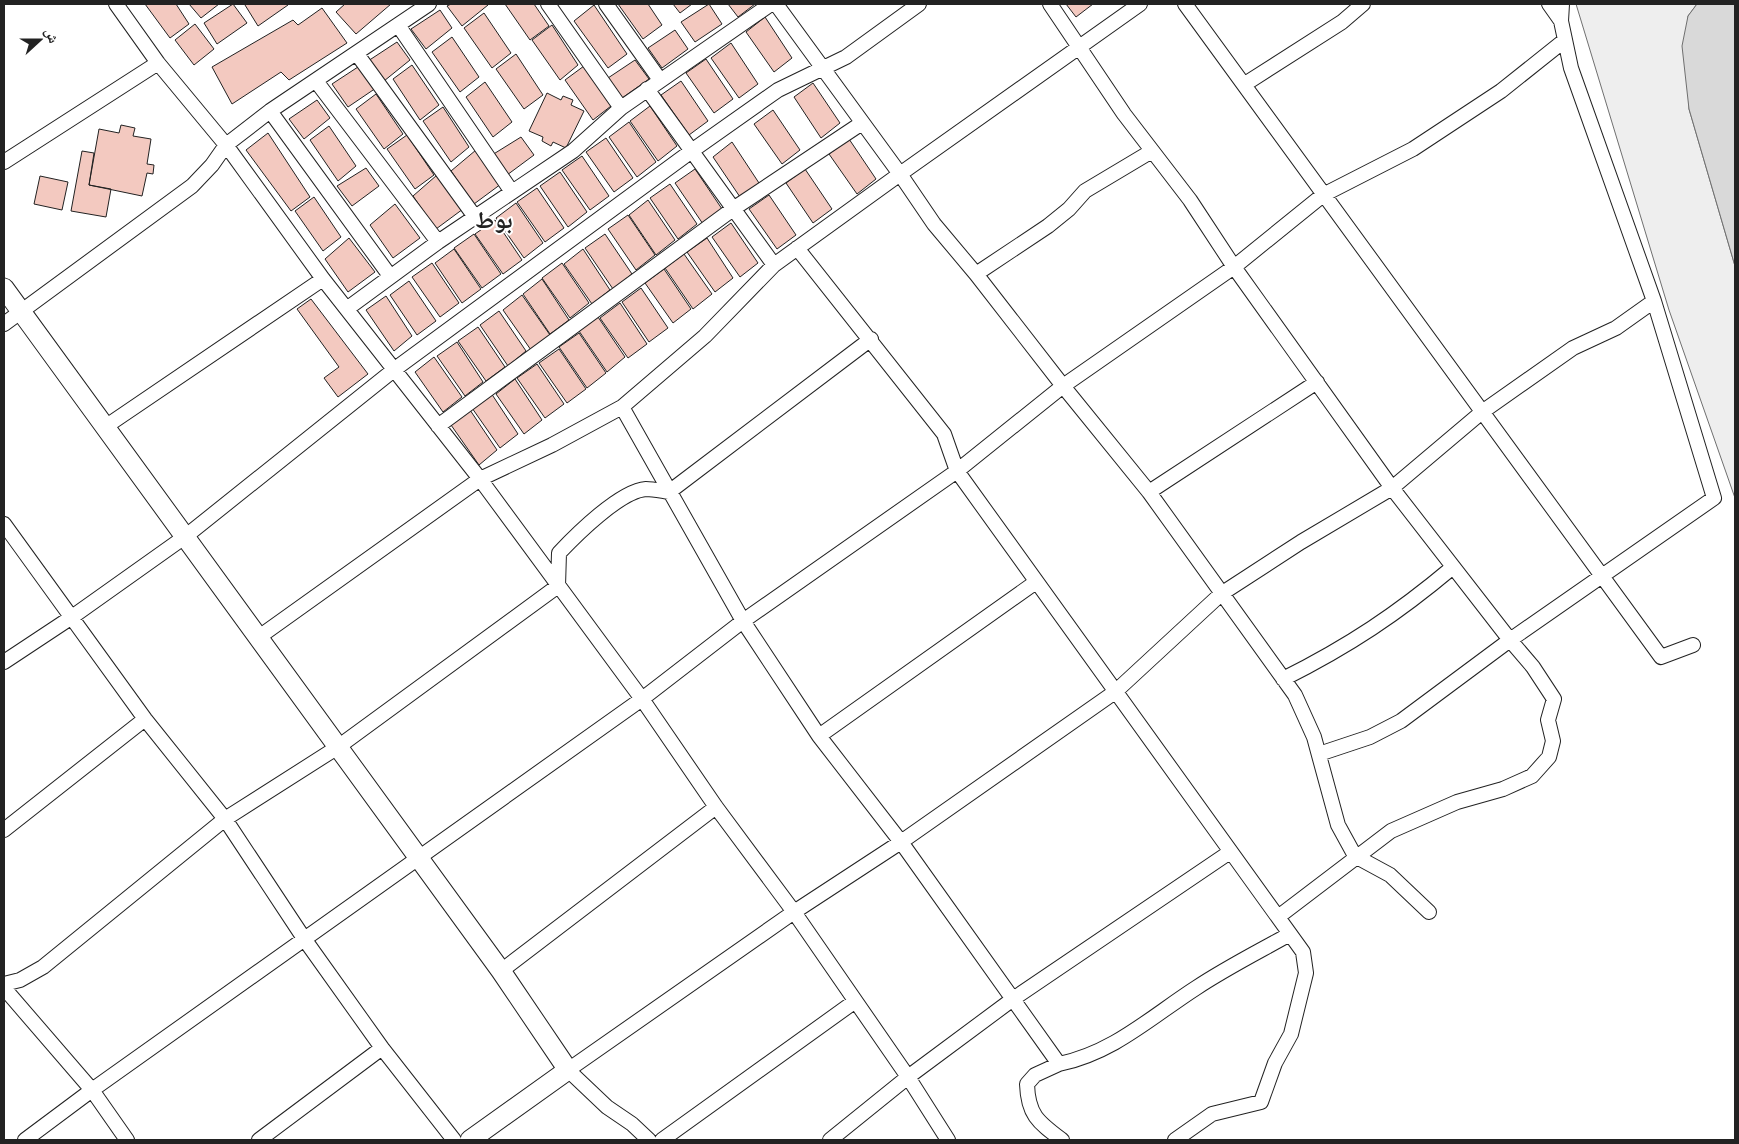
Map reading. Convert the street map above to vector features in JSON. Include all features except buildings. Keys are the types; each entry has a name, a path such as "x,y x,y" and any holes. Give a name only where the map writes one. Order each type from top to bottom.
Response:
{"street":[{"path":"116,4 158,64 226,145 323,279 348,308 480,479 642,699 716,807 794,912 908,1078 948,1140"},
{"path":"4,324 192,186 212,165 226,145 270,111 429,4"},
{"path":"548,4 621,108"},
{"path":"606,4 660,80"},
{"path":"348,308 438,242 573,151 621,108 770,4"},
{"path":"776,4 900,174 934,224 1149,492 1294,695 1314,737 1338,825 1355,856 1390,875 1429,912"},
{"path":"4,662 72,617 186,536 395,369 693,150 778,90 846,57 919,4"},
{"path":"1050,4 1079,48 1152,151 1190,200 1234,267 1392,488 1510,640 1533,666 1554,699 1548,720 1553,741 1549,757 1532,776 1503,789 1457,802 1391,831 1355,856 1318,888 1278,917"},
{"path":"259,637 480,479 552,445 622,407 705,336 774,265 1140,4"},
{"path":"1185,4 1661,658 1693,646"},
{"path":"1245,84 1342,22 1363,4"},
{"path":"1548,4 1561,21"},
{"path":"1319,754 1370,737 1401,721 1510,640 1714,498 1654,301 1571,68 1561,21 1562,4"},
{"path":"398,25 512,192"},
{"path":"25,1140 92,1090 642,699 743,620 957,471 1063,386 1234,267 1323,195 1413,149 1500,91 1565,40"},
{"path":"356,54 475,217"},
{"path":"4,162 158,64"},
{"path":"316,81 438,242"},
{"path":"647,89 693,150 774,265"},
{"path":"270,111 390,276"},
{"path":"438,426 733,209 862,123"},
{"path":"976,274 1048,226 1085,191 1152,151"},
{"path":"797,248 871,339 944,434 957,471 1114,692 1303,952 1306,973 1291,1034 1275,1063 1261,1102 1212,1114 1174,1140"},
{"path":"106,427 323,279"},
{"path":"4,288 502,971 568,1070 607,1107 632,1124 649,1140"},
{"path":"470,1140 794,912 901,842 1114,692 1221,594 1301,542 1392,488 1482,412 1574,348 1616,328 1654,301"},
{"path":"558,586 559,553 574,536 618,500 644,489 669,492 871,339"},
{"path":"1149,492 1317,382"},
{"path":"622,407 743,620 819,736 901,842 1059,1064"},
{"path":"4,524 145,719 225,818 305,940 382,1048 454,1140"},
{"path":"1283,680 1364,635 1453,566"},
{"path":"819,736 1036,582"},
{"path":"4,984 20,980 43,967 225,818 338,747 558,586"},
{"path":"4,830 145,719"},
{"path":"502,971 716,807"},
{"path":"830,1140 908,1078 1013,999 1230,852"},
{"path":"1062,1140 1034,1117 1027,1100 1026,1084 1035,1075 1059,1064 1082,1059 1126,1038 1196,988 1290,934"},
{"path":"4,988 92,1090 127,1140"},
{"path":"662,1140 854,1002"},
{"path":"259,1140 382,1048"}],"shaded area":[{"path":"1576,4 1697,4 1688,16 1689,109 1735,266 1735,498 1669,310"},
{"path":"1697,4 1735,4 1735,266 1689,109 1682,46 1688,16"}],"district":[{"name":"بوط","path":"494,220"}]}
